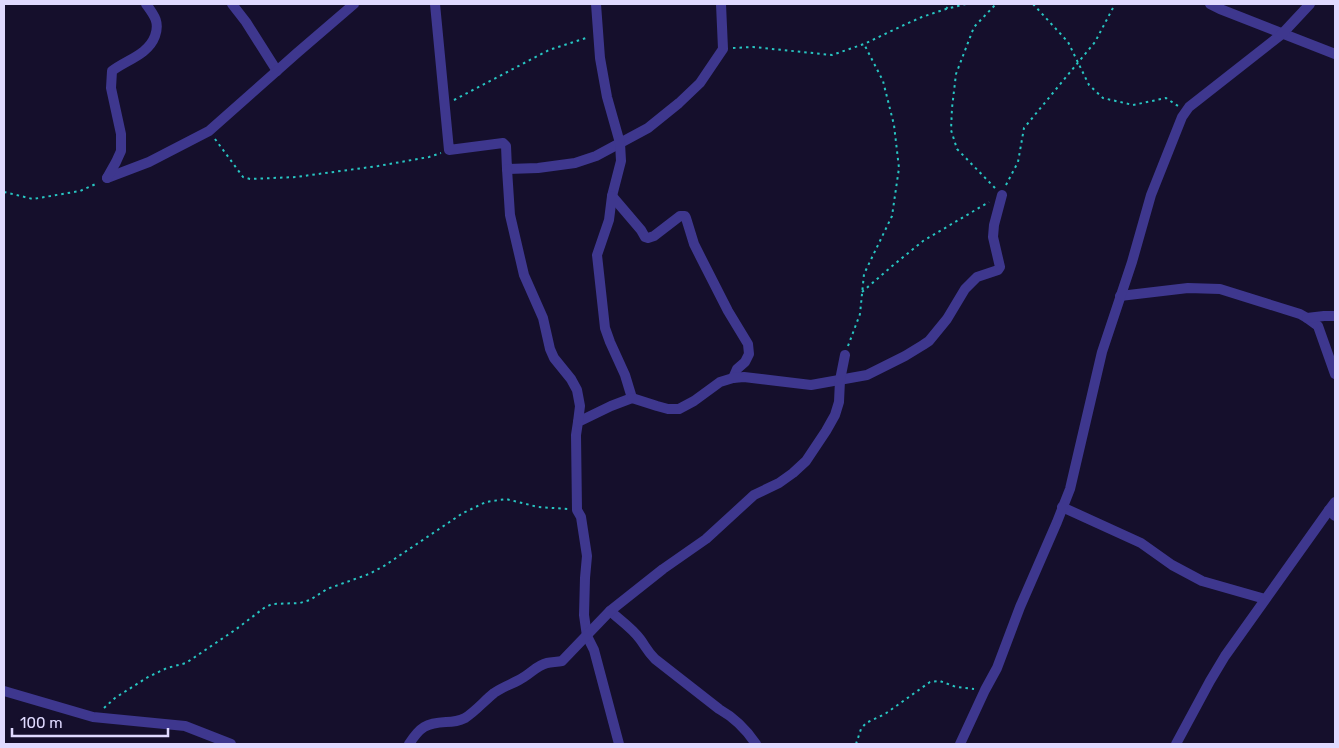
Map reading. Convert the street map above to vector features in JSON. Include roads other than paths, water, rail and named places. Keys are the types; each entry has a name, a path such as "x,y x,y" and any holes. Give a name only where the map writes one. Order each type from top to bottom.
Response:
{"street":[{"path":"146,4 157,22 158,28 153,41 145,51 112,72 111,88 121,134 121,151 107,178 150,162 209,131 354,4"},
{"path":"232,4 246,22 277,71"},
{"path":"435,4 449,150 503,143 506,146 510,215 524,275 543,318 554,358 577,390 580,406 576,435 577,510 581,518 587,556 584,615 587,636 594,650 611,718 619,738 619,744"},
{"path":"596,4 600,58 607,97 620,143 621,161 612,196 609,220 598,255 606,328 632,398"},
{"path":"507,169 538,168 575,163 596,156 648,128 700,83 723,49 721,4"},
{"path":"1210,4 1335,54"},
{"path":"960,744 997,668 1020,607 1070,489 1102,352 1132,262 1151,195 1182,117 1186,111 1282,34 1310,4"},
{"path":"578,422 632,398 657,406 679,408 694,401 720,382 733,378 744,376 811,385 867,375 905,356 929,340 947,319 965,289 977,278 998,270 1000,267 993,237 994,225 1002,195"},
{"path":"612,196 645,237 648,238 654,236 680,216 685,216 694,244 728,311 748,344 749,354 733,378"},
{"path":"1120,296 1188,288 1220,289 1308,318 1320,330 1335,374"},
{"path":"1308,318 1335,316"},
{"path":"410,744 416,734 428,724 457,721 464,718 510,684 541,666 562,661 610,612 664,569 706,540 754,496 793,473 806,461 835,415 839,402 840,380 845,355"},
{"path":"1062,507 1141,543 1172,565 1202,581 1265,599"},
{"path":"1176,744 1215,673 1265,599 1333,509"},
{"path":"610,612 634,632 655,659 719,710 741,724 756,744"},
{"path":"4,691 93,717 185,726 231,744"}]}
